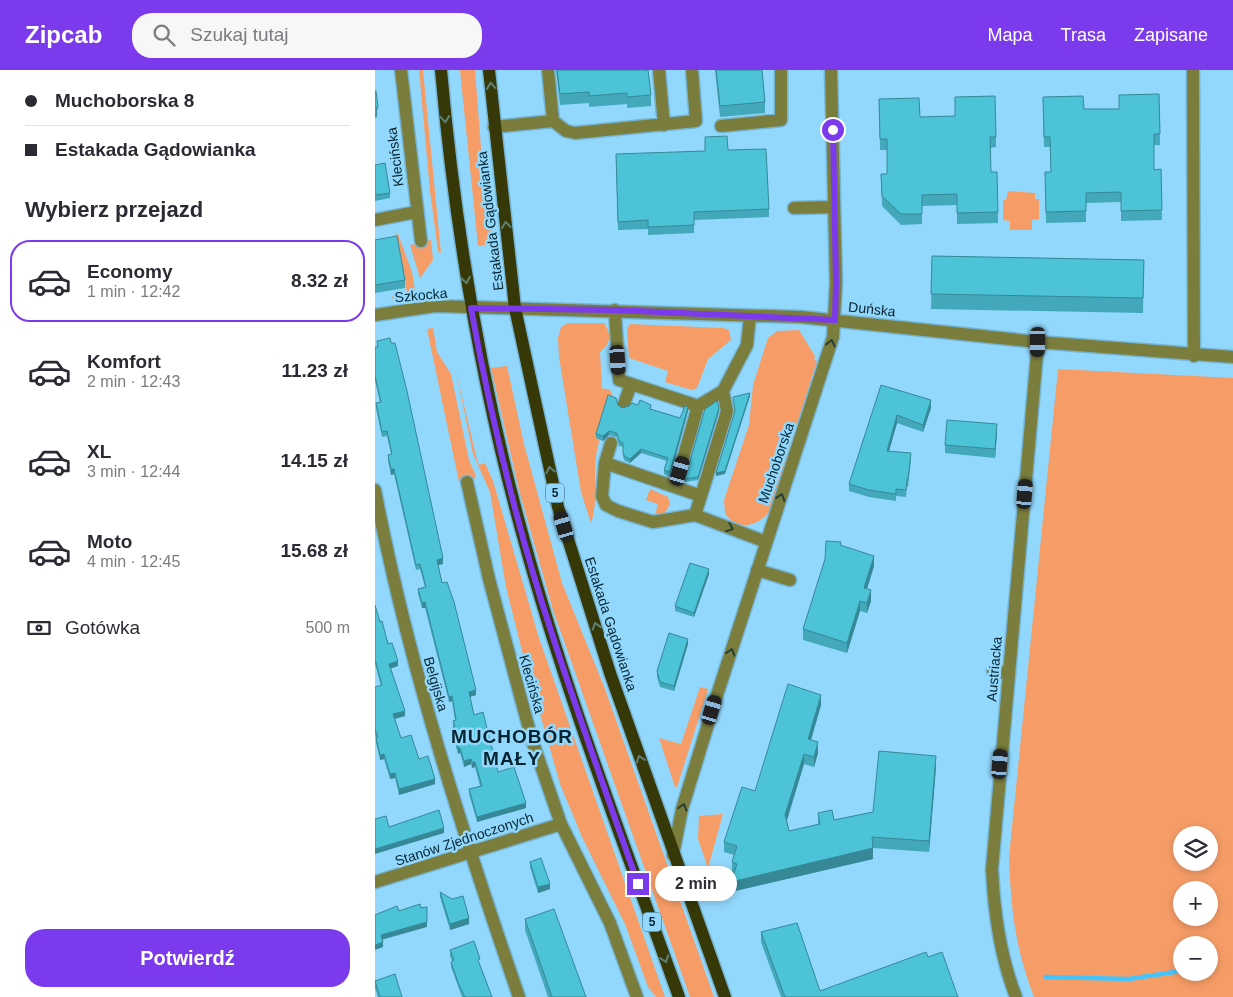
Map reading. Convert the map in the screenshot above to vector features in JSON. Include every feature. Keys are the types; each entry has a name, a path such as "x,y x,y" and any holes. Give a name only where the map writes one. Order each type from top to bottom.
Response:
{"main road":[{"name":"5","path":"441,70 450,165 471,308 500,446 524,540 549,625 679,997"},
{"name":"Estakada Gądowianka","path":"489,70 515,308 558,507 610,673 673,855 725,997"}],"street":[{"name":"Klecińska","path":"401,70 421,241"},
{"path":"548,70 553,121"},
{"path":"659,70 665,125"},
{"path":"494,127 553,121 566,131 575,133 696,121 692,70"},
{"path":"721,126 781,120 781,70"},
{"name":"Muchoborska","path":"673,855 683,805 765,542 826,362 835,320 835,208 831,70"},
{"path":"1193,70 1195,356"},
{"path":"793,208 835,208"},
{"path":"375,220 417,212"},
{"name":"Szkocka","path":"375,315 431,306 515,308"},
{"name":"Duńska","path":"515,308 615,310 835,320 1038,342 1195,356 1233,357"},
{"path":"615,310 619,380 698,406"},
{"path":"675,487 698,406 723,391 747,345 750,316"},
{"name":"Austriacka","path":"1015,997 1007,974 994,911 992,869 1038,342"},
{"path":"624,404 631,384"},
{"path":"695,515 727,411 723,391"},
{"path":"611,443 605,463 602,496 607,505 618,511 653,522 695,515 765,542"},
{"path":"605,463 701,496"},
{"name":"Klecińska","path":"467,482 489,579 533,740 561,824 610,923 637,997"},
{"name":"Belgijska","path":"375,490 410,648 470,853 519,997"},
{"path":"757,570 790,580"},
{"path":"993,671 1008,673"},
{"name":"Stanów Zjednoczonych","path":"375,882 561,824"}],"shaded area":[{"path":"419,70 423,70 441,253 438,251 430,191"},
{"path":"460,70 475,70 481,148 494,244 478,246"},
{"path":"1008,191 1035,193 1035,199 1039,199 1039,219 1032,220 1032,230 1010,230 1010,221 1003,220 1003,200 1006,200"},
{"path":"398,234 412,272 415,290 410,296 393,299 391,297 407,293 398,244 394,235"},
{"path":"431,240 433,260 420,278 410,245"},
{"path":"568,323 604,323 609,335 608,342 600,352 602,388 610,390 613,396 596,438 600,439 596,460 594,513 591,523 581,492 559,357 558,338 561,327"},
{"path":"630,324 723,328 729,330 731,340 708,359 697,388 692,390 665,382 668,371 629,358 627,329"},
{"path":"433,328 437,352 451,374 469,460 476,476 474,479 459,482 427,329"},
{"path":"799,330 815,356 814,360 817,361 769,512 753,524 741,525 735,523 725,513 724,500 749,425 753,385 768,338 777,331"},
{"path":"507,366 524,444 562,583 605,689 714,997 690,997 553,610 519,490 491,368"},
{"path":"1058,369 1233,378 1233,997 1034,997 1018,945 1011,894 1009,857"},
{"path":"456,371 477,460 479,465 485,463 493,481 539,638 665,997 656,997 648,987 625,924 582,837 560,784 521,647 506,587 490,492 473,454"},
{"path":"650,489 668,497 670,504 665,513 655,515 658,504 646,500"},
{"path":"700,687 708,689 677,787 675,787 659,738 681,744"},
{"path":"723,814 708,868 698,839 699,816"}],"building":[{"path":"557,70 648,70 651,95 627,97 627,93 589,96 589,92 560,94"},
{"path":"716,70 762,70 765,102 720,106"},
{"path":"375,91 378,107 376,108 377,115 375,115"},
{"path":"1159,94 1160,134 1154,134 1154,170 1161,169 1162,210 1121,211 1121,192 1086,193 1086,211 1046,212 1045,172 1051,172 1050,137 1044,137 1043,97 1083,96 1084,109 1119,109 1119,95"},
{"path":"995,96 996,137 990,137 991,172 997,172 998,212 957,213 957,194 922,195 922,214 901,214 882,196 881,174 887,174 887,139 880,139 879,99 919,98 920,117 955,116 955,97"},
{"path":"727,136 728,150 766,149 769,209 694,212 694,225 648,227 648,220 618,222 616,154 705,151 705,137"},
{"path":"385,163 390,193 375,195 375,165"},
{"path":"397,236 405,280 375,285 375,240"},
{"path":"932,256 1144,260 1143,298 931,294"},
{"path":"390,338 391,343 395,343 407,391 443,558 437,560 442,583 447,582 454,602 476,690 469,692 474,715 483,712 498,772 514,767 526,803 477,817 469,789 482,786 475,762 472,762 471,759 464,761 452,728 455,727 453,721 456,720 452,696 449,697 425,602 422,603 418,589 426,587 420,564 416,565 394,469 391,469 388,455 392,454 387,431 382,432 376,403 381,402 375,376 375,347 378,347 377,341"},
{"path":"881,385 931,400 923,425 897,415 887,451 911,453 906,490 896,489 896,494 869,490 849,484"},
{"path":"750,393 725,471 716,473 735,411 733,397"},
{"path":"608,395 616,398 618,405 622,408 632,403 638,405 640,400 651,405 650,409 680,418 685,406 688,407 670,472 664,470 668,458 641,449 630,459 625,457 623,453 623,443 619,441 617,433 609,431 603,436 596,434"},
{"path":"717,401 719,408 698,477 685,479 705,409"},
{"path":"947,420 997,424 995,449 945,445"},
{"path":"826,541 841,542 840,545 874,556 864,588 871,590 867,603 860,601 847,643 803,629 825,559"},
{"path":"690,563 709,569 694,613 675,606"},
{"path":"375,605 380,622 382,621 388,644 392,643 398,661 389,664 405,711 393,714 401,738 411,735 419,759 428,756 435,779 399,789 395,773 390,774 384,754 380,755 376,738 378,737 375,729 375,687 382,685 375,659"},
{"path":"669,633 688,639 674,686 660,682 657,671"},
{"path":"788,684 821,695 808,739 818,742 814,757 804,754 785,815 789,831 820,824 818,813 832,810 834,820 873,812 879,751 936,756 929,841 872,837 873,848 731,882 737,864 732,862 737,846 724,842 742,787 755,791"},
{"path":"439,810 444,828 375,849 375,819 386,816 389,827"},
{"path":"541,858 550,884 538,887 530,862"},
{"path":"440,892 452,899 463,896 469,918 450,924"},
{"path":"420,904 421,908 427,907 427,922 381,935 383,942 375,945 375,915 397,906 399,911"},
{"path":"554,909 586,997 552,997 525,919"},
{"path":"797,923 820,991 926,952 928,957 942,952 958,997 785,997 761,932"},
{"path":"474,941 480,959 478,960 492,997 465,997 451,962 454,960 450,950"},
{"path":"395,974 402,997 380,997 375,981"}],"waterway":[{"path":"1046,977 1129,979 1173,972"}],"district":[{"name":"MUCHOBÓR MAŁY","path":"512,747"}],"route":[{"path":"638,884 552,634 524,540 480,359 471,308 615,310 835,320 833,130"}]}
